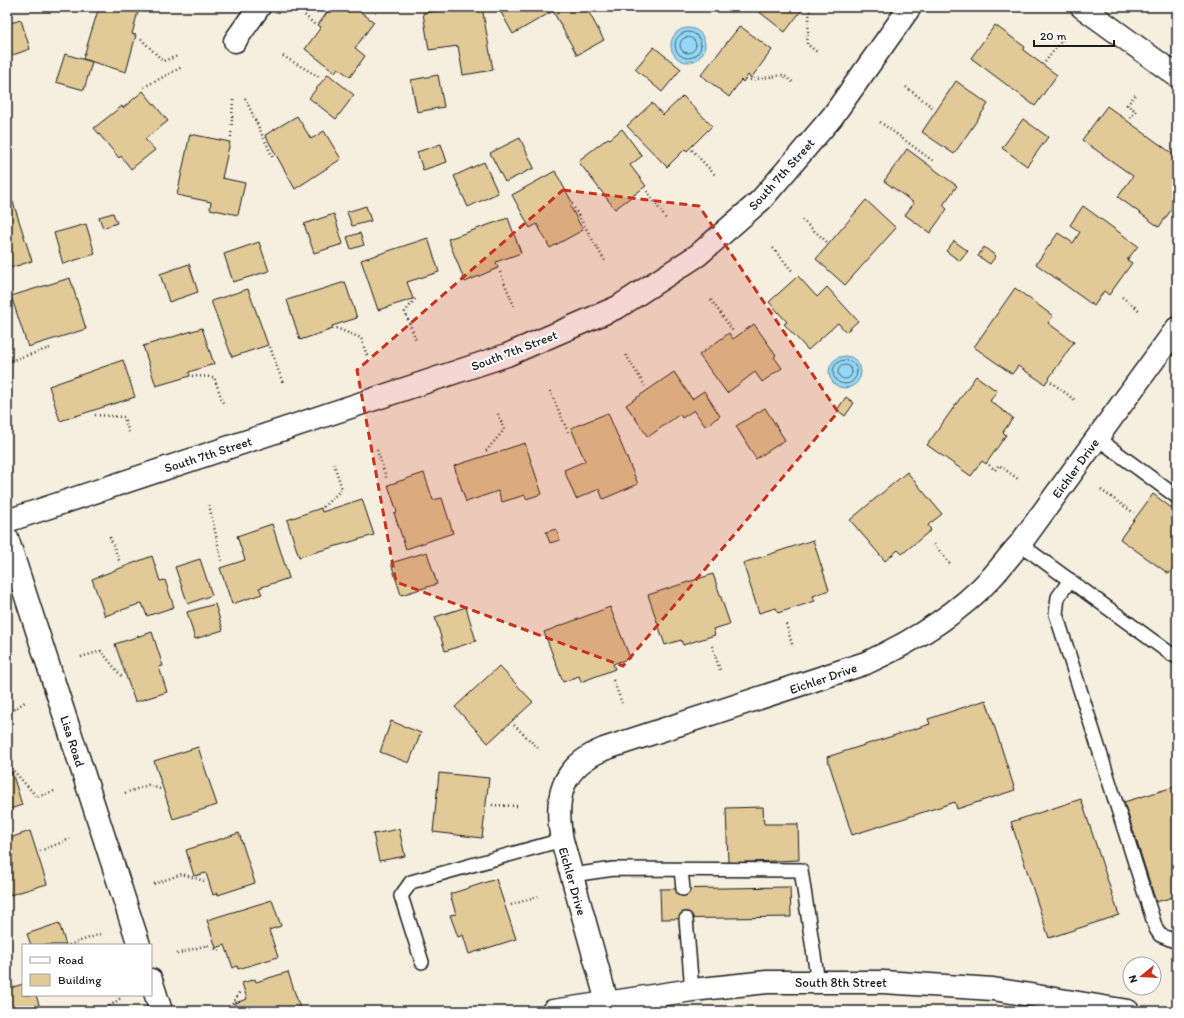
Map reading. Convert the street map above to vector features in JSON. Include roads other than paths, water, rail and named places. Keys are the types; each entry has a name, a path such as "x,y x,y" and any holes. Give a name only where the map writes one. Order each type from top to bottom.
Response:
{"street":[{"path":"235,41 259,7"},
{"name":"South 7th Street","path":"7,521 507,355 618,307 698,255 761,200 832,117 910,7"},
{"path":"1082,7 1177,76"},
{"name":"Eichler Drive","path":"607,1002 562,840 558,814 561,792 571,773 590,756 604,749 844,671 887,654 934,626 957,610 992,577 1020,544 1176,333"},
{"name":"Lisa Road","path":"7,538 139,944"},
{"name":"South 8th Street","path":"553,1011 692,990 767,982 883,982 994,989 1128,1011"},
{"path":"152,983 161,1011"}],"lane":[{"path":"1097,438 1177,498"},
{"path":"1020,544 1177,657"},
{"path":"1070,580 1058,597 1056,614 1156,929 1160,935 1177,942"},
{"path":"422,962 401,896 411,882 562,840"},
{"path":"572,876 614,869 801,870 818,982"},
{"path":"681,870 683,889"},
{"path":"686,919 692,990"}],"water":[{"path":"685,28 691,28 695,29 702,35 705,45 704,52 698,59 691,62 685,62 681,61 674,55 671,48 671,42 672,38 678,31"},
{"path":"842,356 848,356 857,360 861,372 857,384 848,388 842,388 833,384 829,375 829,369 833,360"}]}
